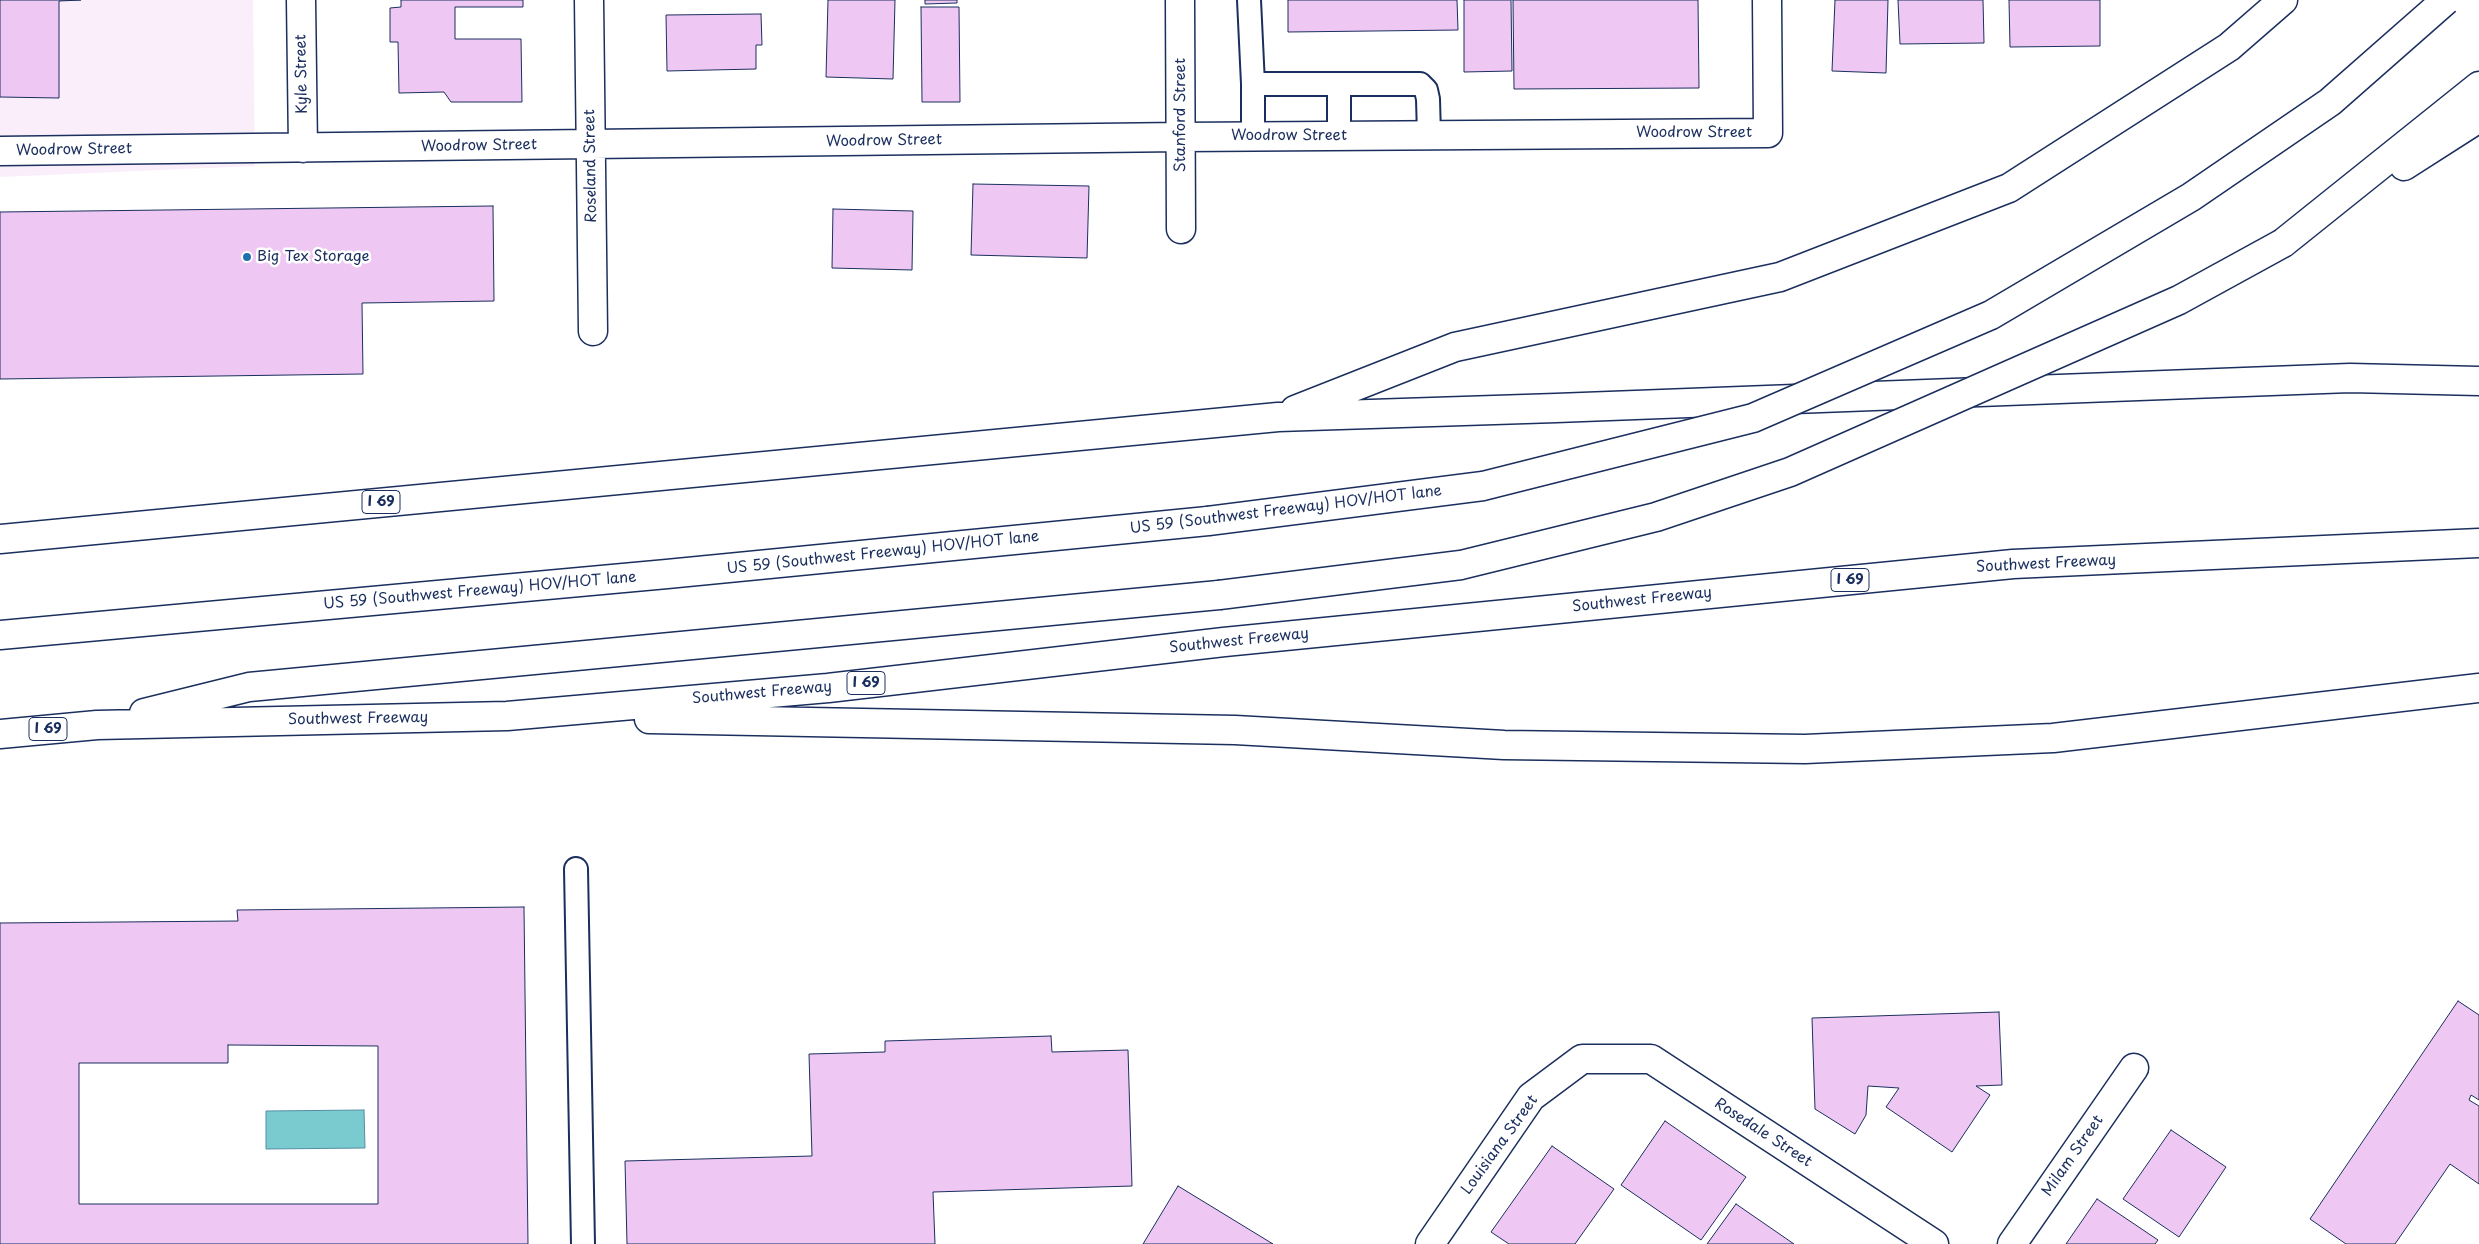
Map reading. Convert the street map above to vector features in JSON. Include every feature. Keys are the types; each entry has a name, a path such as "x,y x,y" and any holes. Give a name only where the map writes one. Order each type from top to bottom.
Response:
{"main road":[{"name":"Kyle Street","path":"301,0 303,148"},
{"name":"Roseland Street","path":"589,0 593,331"},
{"name":"Stanford Street","path":"1180,0 1181,229"},
{"name":"Woodrow Street","path":"0,151 1253,136 1768,133 1767,0"},
{"path":"1278,417 1455,346 1780,276 2008,188 2229,47 2283,0"},
{"name":"US 59 (Southwest Freeway) HOV/HOT lane","path":"0,635 667,574 1208,521 1483,486 1753,418 1991,315 2191,198 2330,102 2446,0"},
{"path":"2283,243 2479,86"},
{"path":"97,725 249,687 1219,596 1462,565 1656,517 1790,472 2179,300 2283,243 2479,118"},
{"name":"I 69","path":"0,539 1278,417 2350,378 2479,381"},
{"name":"Southwest Freeway","path":"0,734 97,725 506,716 828,688 1224,642 2013,564 2479,543"},
{"path":"506,716 1234,730 1504,744 1805,749 2053,738 2479,688"},
{"name":"Louisiana Street","path":"1430,1244 1531,1097 1582,1059"},
{"name":"Rosedale Street","path":"1582,1059 1652,1059 1934,1244"},
{"name":"Milam Street","path":"2012,1244 2134,1068"}],"lane":[{"path":"1249,0 1253,84 1253,136"},
{"path":"1253,84 1420,84 1426,90 1428,99 1429,135"},
{"path":"1339,84 1339,136"},
{"path":"576,869 583,1244"}],"shaded area":[{"path":"0,0 253,0 255,166 0,177"}],"water":[{"path":"364,1110 365,1148 266,1149 266,1111"}],"building":[{"path":"0,0 81,0 59,1 59,98 0,97"},
{"path":"401,0 523,0 523,7 455,7 455,39 521,39 522,102 451,102 444,92 399,93 398,42 390,42 390,8 401,7"},
{"path":"828,0 895,0 893,79 826,77"},
{"path":"925,0 957,0 957,3 925,4"},
{"path":"1288,0 1457,0 1458,30 1288,32"},
{"path":"1464,0 1511,0 1512,71 1464,72"},
{"path":"1513,0 1698,0 1699,88 1514,89"},
{"path":"1835,0 1888,0 1886,73 1832,71"},
{"path":"1898,0 1983,0 1984,43 1900,44"},
{"path":"2009,0 2100,0 2100,46 2010,47"},
{"path":"921,7 959,7 960,102 922,102"},
{"path":"761,14 762,45 756,45 756,69 667,71 666,15"},
{"path":"973,184 1089,186 1087,258 971,255"},
{"name":"Big Tex Storage","path":"493,206 494,301 362,303 363,374 0,379 0,212"},
{"path":"833,209 913,211 912,270 832,268"},
{"path":"524,907 528,1244 0,1244 0,923 238,921 237,910","holes":["228,1045 378,1046 378,1204 79,1204 79,1063 228,1063"]},
{"path":"2458,1001 2479,1015 2479,1100 2471,1095 2469,1100 2479,1106 2479,1184 2450,1164 2395,1244 2346,1244 2310,1219"},
{"path":"1999,1012 2002,1085 1976,1086 1990,1095 1952,1152 1886,1107 1899,1088 1868,1086 1866,1115 1855,1134 1815,1109 1812,1018"},
{"path":"1051,1036 1052,1052 1128,1050 1132,1186 933,1192 935,1244 627,1244 625,1161 812,1156 809,1054 885,1052 885,1041"},
{"path":"1665,1121 1746,1177 1701,1240 1621,1185"},
{"path":"2171,1130 2226,1167 2179,1237 2123,1199"},
{"path":"1552,1146 1614,1189 1575,1244 1509,1244 1491,1232"},
{"path":"1178,1186 1273,1244 1143,1244"},
{"path":"2097,1199 2158,1240 2155,1244 2066,1244"},
{"path":"1736,1204 1794,1244 1707,1244"}],"place":[{"name":"Big Tex Storage","path":"247,257"}]}
